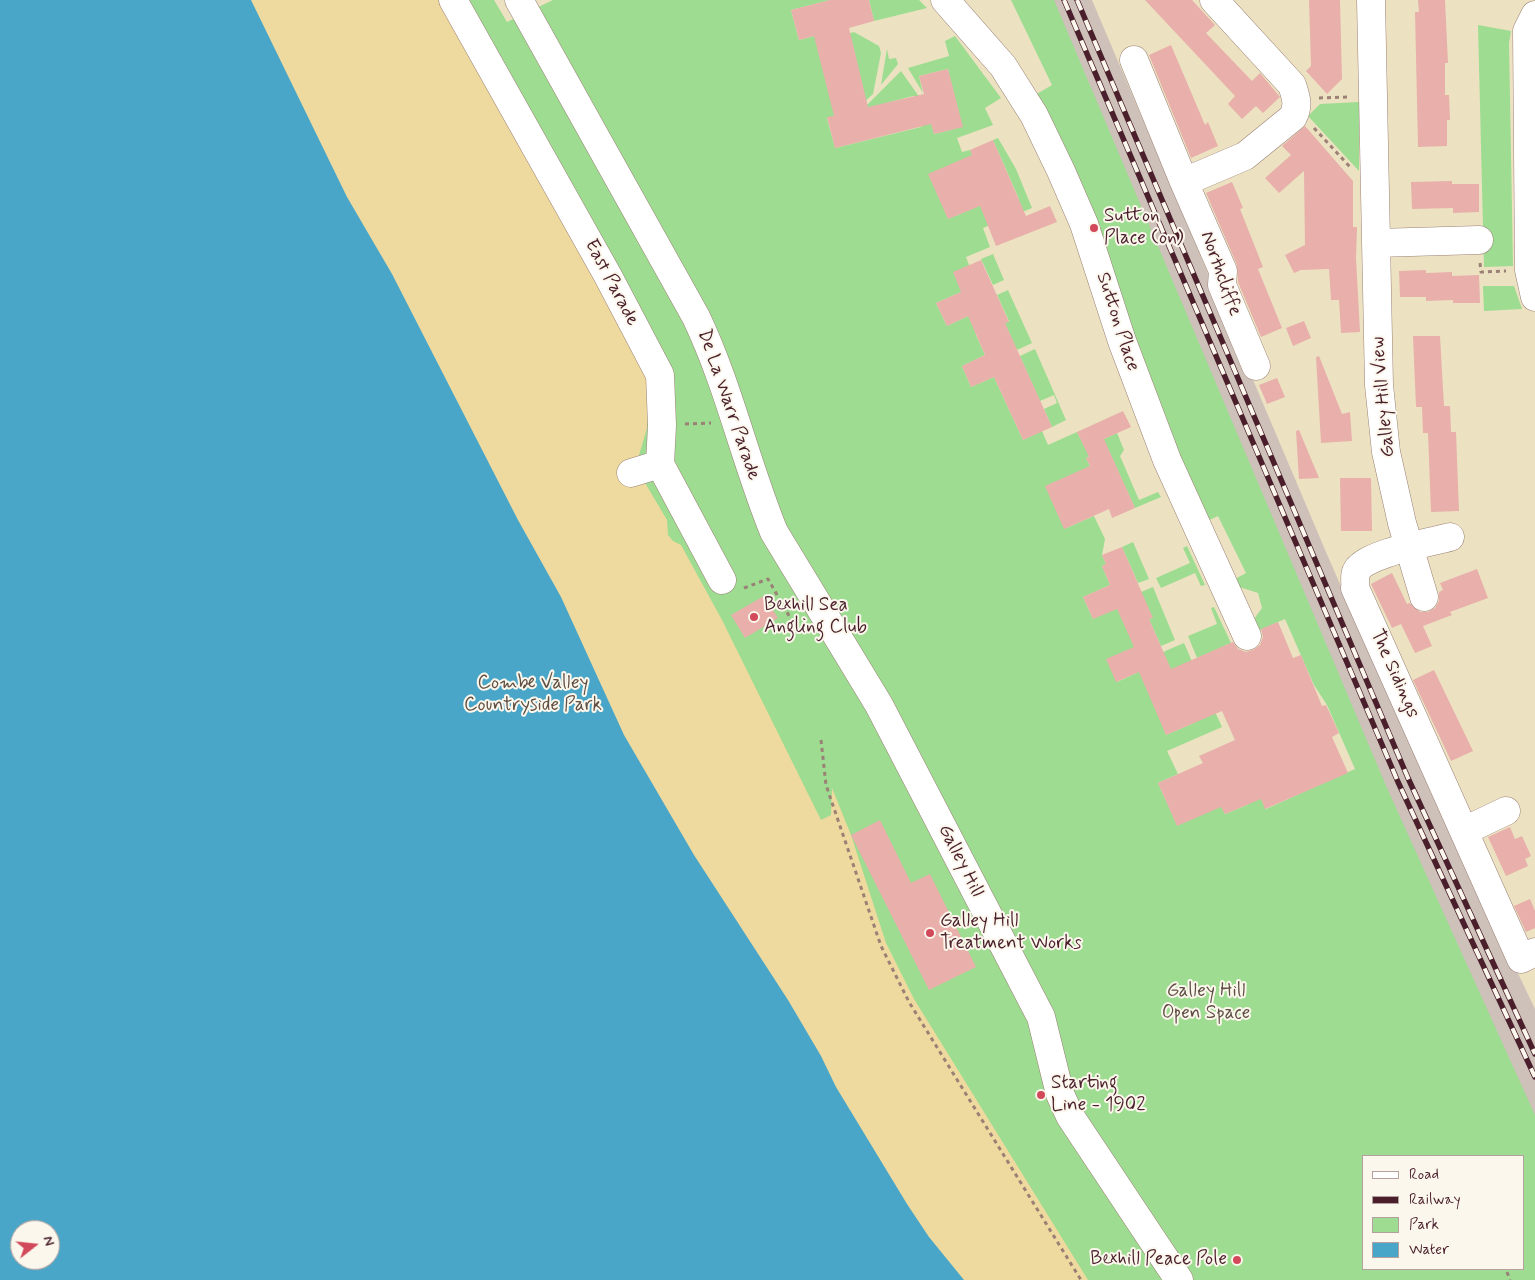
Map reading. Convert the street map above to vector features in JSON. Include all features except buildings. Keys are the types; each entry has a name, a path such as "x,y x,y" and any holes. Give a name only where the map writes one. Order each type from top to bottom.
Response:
{"street":[{"name":"East Parade","path":"453,0 608,276 660,375 662,425 660,464"},
{"name":"De La Warr Parade","path":"519,0 696,317 713,352 761,501 774,532 879,705"},
{"name":"Sutton Place","path":"945,0 1002,66 1034,115 1061,171 1084,224 1122,341 1167,460 1247,636"},
{"path":"1184,182 1245,156 1293,117 1297,104 1292,85 1214,0"},
{"name":"Galley Hill View","path":"1371,0 1379,385 1386,452 1402,523 1424,597"},
{"path":"1535,14 1527,31 1529,270 1535,297"},
{"name":"Northcliffe","path":"1134,60 1223,271 1222,285 1256,366"},
{"path":"1377,243 1480,240"},
{"path":"631,473 660,464 722,580"},
{"path":"1410,548 1450,537"},
{"name":"The Sidings","path":"1410,548 1378,556 1361,565 1356,572 1356,588 1522,959 1535,952"},
{"name":"Galley Hill","path":"879,705 1041,1017 1060,1094 1070,1116 1179,1280"},
{"path":"1464,831 1506,811"}],"path":[{"path":"1297,104 1373,96"},
{"path":"1297,104 1374,193"},
{"path":"1480,240 1481,272 1529,270"},
{"path":"662,425 736,422"},
{"path":"722,580 734,592 768,578 796,628"},
{"path":"821,740 826,786 881,946 909,1002 1081,1280"},
{"path":"1507,1272 1510,1280"}],"shaded area":[{"path":"1024,0 1092,0 1326,552 1422,772 1535,1009 1535,1244 1525,1155 1385,823"}],"green space":[{"name":"Combe Valley Countryside Park","path":"469,0 494,0 507,22 553,0 830,0 791,10 799,40 829,32 850,112 827,118 835,148 921,127 928,112 934,134 962,127 948,69 919,76 923,93 908,68 949,56 945,41 955,36 1001,98 985,108 993,125 957,138 962,152 970,150 978,169 959,161 929,174 948,219 977,207 966,182 1019,199 993,140 998,138 1016,169 1032,208 983,228 990,247 966,257 969,265 961,292 936,303 947,326 972,314 976,335 985,355 962,366 971,387 994,377 1023,440 1042,431 1048,445 1077,432 1085,448 1117,433 1124,450 1120,456 1139,500 1158,492 1161,497 1135,508 1108,449 1086,458 1096,479 1064,529 1094,516 1105,539 1102,555 1106,564 1102,566 1110,585 1083,597 1093,619 1120,607 1134,647 1117,682 1143,670 1166,735 1194,723 1210,701 1222,727 1167,751 1178,774 1158,783 1177,825 1215,792 1225,814 1247,805 1259,794 1266,809 1355,769 1327,705 1314,685 1285,619 1255,632 1254,619 1262,608 1258,593 1236,586 1233,580 1246,573 1218,516 1205,522 1098,245 1105,242 1100,228 1093,230 1035,95 1052,85 1011,0 1054,0 1387,788 1535,1115 1535,1280 406,1280 0,405 486,31"},
{"path":"869,0 919,0 927,8 874,21"},
{"path":"1478,25 1511,31 1509,43 1513,266 1484,267"},
{"path":"854,32 879,46 881,53 873,94 861,105 865,96 851,38 844,35"},
{"path":"887,49 889,59 896,58 898,64 881,85"},
{"path":"901,71 920,98 913,96 863,109"},
{"path":"1359,102 1359,171 1308,116 1320,104"},
{"path":"993,254 1004,280 993,285 981,259"},
{"path":"1483,286 1514,286 1522,309 1484,311"},
{"path":"1008,290 1032,343 1017,350 1005,323 1009,321 997,295"},
{"path":"1035,349 1066,420 1052,427 1044,409 1057,403 1054,395 1040,401 1020,356"},
{"path":"1133,542 1149,579 1138,583 1122,547"},
{"path":"1187,546 1205,585 1201,586 1195,573 1161,588 1156,578 1190,563 1183,548"},
{"path":"1153,587 1175,640 1161,646 1149,619 1152,618 1141,592"},
{"path":"1214,607 1231,643 1197,658 1188,636 1217,624 1211,608"},
{"path":"1184,643 1204,689 1183,698 1163,652"}],"sand":[{"path":"0,0 440,0 640,358 649,384 649,400 647,428 637,462 641,476 667,520 668,535 673,541 681,545 722,620 821,820 831,815 832,788 851,835 886,943 914,999 1088,1280 614,1280 0,213"}],"water":[{"path":"0,0 251,0 347,197 392,274 518,520 561,597 624,735 694,855 788,1000 821,1056 836,1087 907,1204 929,1237 964,1280 0,1280"}],"railway":[{"path":"1064,0 1398,782 1535,1077"},
{"path":"1077,0 1408,778 1535,1054"}],"place":[{"name":"Sutton Place (on)","path":"1094,228"},
{"name":"Bexhill Sea Angling Club","path":"754,617"},
{"name":"Galley Hill Treatment Works","path":"930,933"},
{"name":"Starting Line - 1902","path":"1041,1095"},
{"name":"Bexhill Peace Pole","path":"1237,1260"}],"park label":[{"name":"Galley Hill Open Space","path":"1206,1003"}]}
